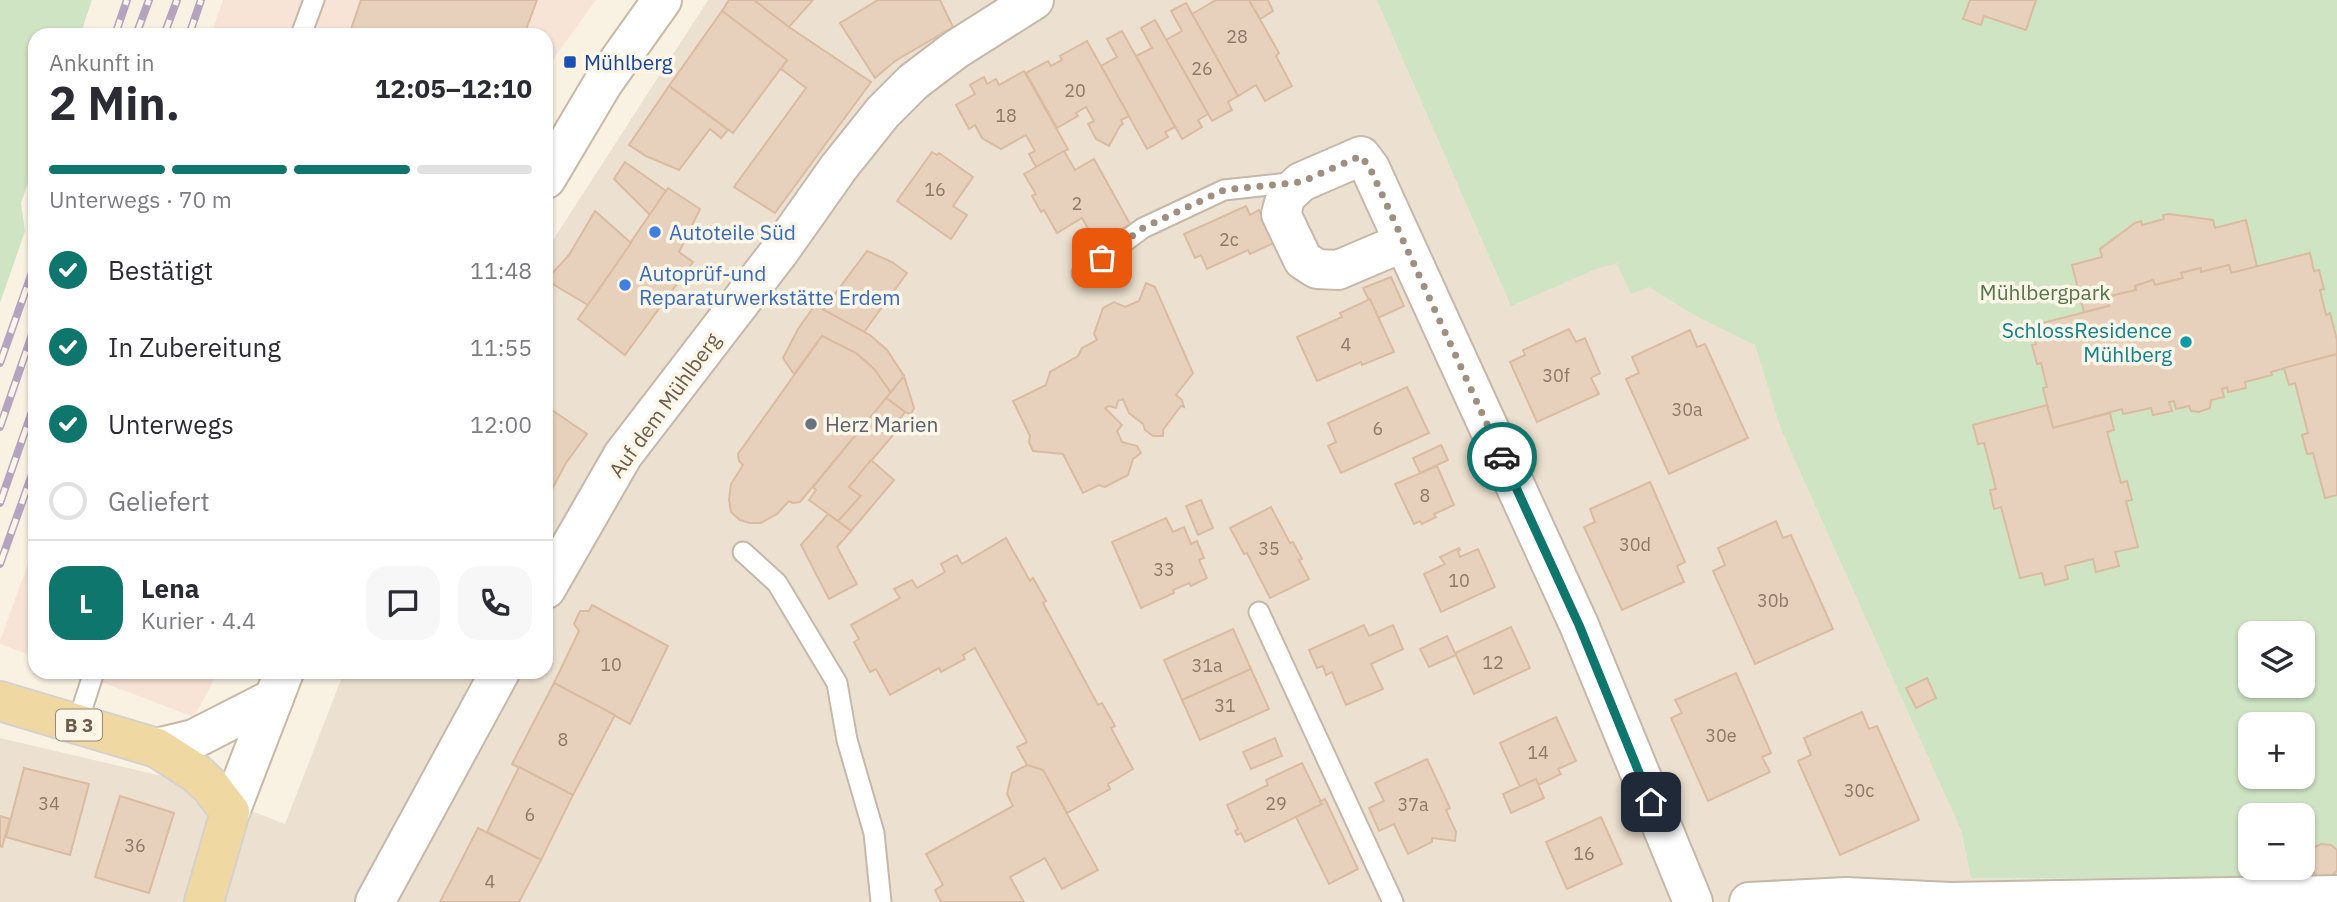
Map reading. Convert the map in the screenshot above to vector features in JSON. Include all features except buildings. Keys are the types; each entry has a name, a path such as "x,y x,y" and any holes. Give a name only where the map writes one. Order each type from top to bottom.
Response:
{"main road":[{"name":"B 3","path":"0,701 157,748 196,772 230,812"},
{"path":"204,902 230,812"}],"street":[{"path":"553,165 603,82 662,0"},
{"name":"Auf dem Mühlberg","path":"553,577 623,455 883,112 913,82 955,50 1034,0"},
{"path":"1404,242 1338,270 1317,269 1303,260 1282,214 1286,196 1301,182 1361,156 1370,168 1404,242 1579,625 1693,902"},
{"path":"375,902 496,679"},
{"path":"157,748 194,739 279,685"},
{"path":"230,812 279,685"},
{"path":"1749,902 1846,897 1950,902 2337,895"}],"lane":[{"path":"303,28 313,0"},
{"path":"1082,273 1143,228 1224,190 1301,182"},
{"path":"743,552 777,583 837,683 847,740 874,834 881,902"},
{"path":"1259,612 1393,902"},
{"path":"77,724 92,679"}],"shaded area":[{"path":"223,0 596,0 553,59 553,28 213,28"},
{"path":"708,0 2337,0 2337,902 0,902 0,738 162,776 285,824 341,679 553,679 553,240"},
{"path":"28,564 28,654 0,644"},
{"path":"94,679 214,679 194,717"}],"green space":[{"path":"0,0 92,0 82,28 28,28 28,182 21,203 25,231 0,303"},
{"name":"Mühlbergpark","path":"1377,0 2337,0 2337,878 2315,878 2315,803 2238,803 2238,878 1971,878 1962,832 1781,429 1755,345 1696,316 1649,287 1631,294 1617,263 1596,269 1511,306"}],"railway":[{"path":"117,28 127,0"},
{"path":"139,28 149,0"},
{"path":"167,28 177,0"},
{"path":"191,28 201,0"},
{"path":"0,363 28,284"},
{"path":"0,427 28,346"},
{"path":"0,503 28,423"},
{"path":"0,564 28,486"}],"way so far":[{"path":"1102,258 1143,228 1224,190 1301,182 1361,156 1370,168 1502,457"}],"place":[{"name":"Mühlberg","path":"570,62"},
{"name":"Autoteile Süd","path":"655,232"},
{"name":"Autoprüf-und Reparaturwerkstätte Erdem","path":"625,285"},
{"name":"SchlossResidence Mühlberg","path":"2186,342"},
{"name":"Herz Marien","path":"811,424"}],"route":[{"path":"1502,457 1579,625 1651,802"}]}
